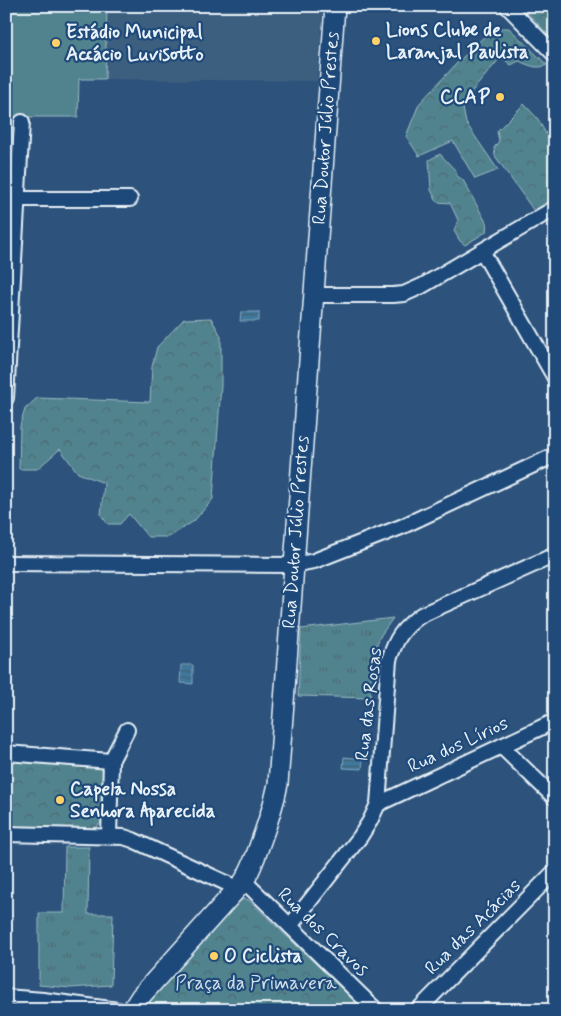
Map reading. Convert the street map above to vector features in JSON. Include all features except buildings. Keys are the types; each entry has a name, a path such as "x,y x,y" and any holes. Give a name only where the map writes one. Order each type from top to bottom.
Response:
{"street":[{"name":"Rua Doutor Júlio Prestes","path":"132,1010 141,996 240,884 251,869 270,816 278,784 335,6"},
{"path":"507,6 555,55"},
{"path":"6,398 14,193 22,122"},
{"path":"14,193 130,199"},
{"path":"314,295 404,294 422,286 555,208"},
{"path":"482,251 555,378"},
{"path":"6,563 304,564 401,527 555,455"},
{"name":"Rua das Rosas","path":"290,926 360,837 378,804 389,660 394,645 402,632 421,615 555,554"},
{"name":"Rua dos Lírios","path":"378,804 555,721"},
{"path":"109,836 111,761 127,730"},
{"path":"501,746 555,798"},
{"path":"6,753 111,761"},
{"name":"Rua dos Cravos","path":"6,834 124,837 240,884 290,926 376,1010"},
{"name":"Rua das Acácias","path":"418,1010 555,871"},
{"path":"6,997 118,1010"}],"shaded area":[{"path":"107,6 135,9 135,6 323,6 317,81 105,79"},
{"path":"241,312 259,312 259,321 240,321"},
{"path":"181,665 193,665 193,684 180,683"},
{"path":"344,757 363,759 362,769 343,768"}],"green space":[{"name":"Estádio Municipal Accácio Luvisotto","path":"6,6 107,6 105,79 79,79 78,117 6,117"},
{"path":"521,6 555,6 555,42 525,10"},
{"path":"493,28 509,28 547,65 536,67 519,61 511,65 501,57 462,103 466,123 498,170 475,179 453,141 419,156 406,136 419,104"},
{"path":"524,104 538,119 546,134 555,130 555,199 534,211 495,156 494,148 499,141 497,131"},
{"path":"440,154 456,171 457,176 463,180 487,224 486,232 465,245 454,231 458,220 450,203 437,202 431,190 429,160"},
{"path":"211,318 221,336 221,385 213,499 194,521 169,537 148,537 129,514 120,524 108,524 101,515 104,483 78,473 60,449 37,469 19,469 20,426 25,409 37,398 150,402 152,367 157,347 184,319"},
{"path":"393,618 381,635 375,650 370,698 298,696 301,629"},
{"path":"6,759 100,767 103,771 103,818 101,822 91,829 6,826"},
{"path":"65,847 89,847 88,914 113,914 111,985 71,988 39,985 39,913 64,913"},
{"name":"Praça da Primavera","path":"249,900 364,1010 143,1010 238,901"}],"place":[{"name":"Lions Clube de Laranjal Paulista","path":"376,41"},
{"name":"Estádio Municipal Accácio Luvisotto","path":"56,43"},
{"name":"CCAP","path":"500,97"},
{"name":"Capela Nossa Senhora Aparecida","path":"60,800"},
{"name":"O Ciclista","path":"214,956"}]}
